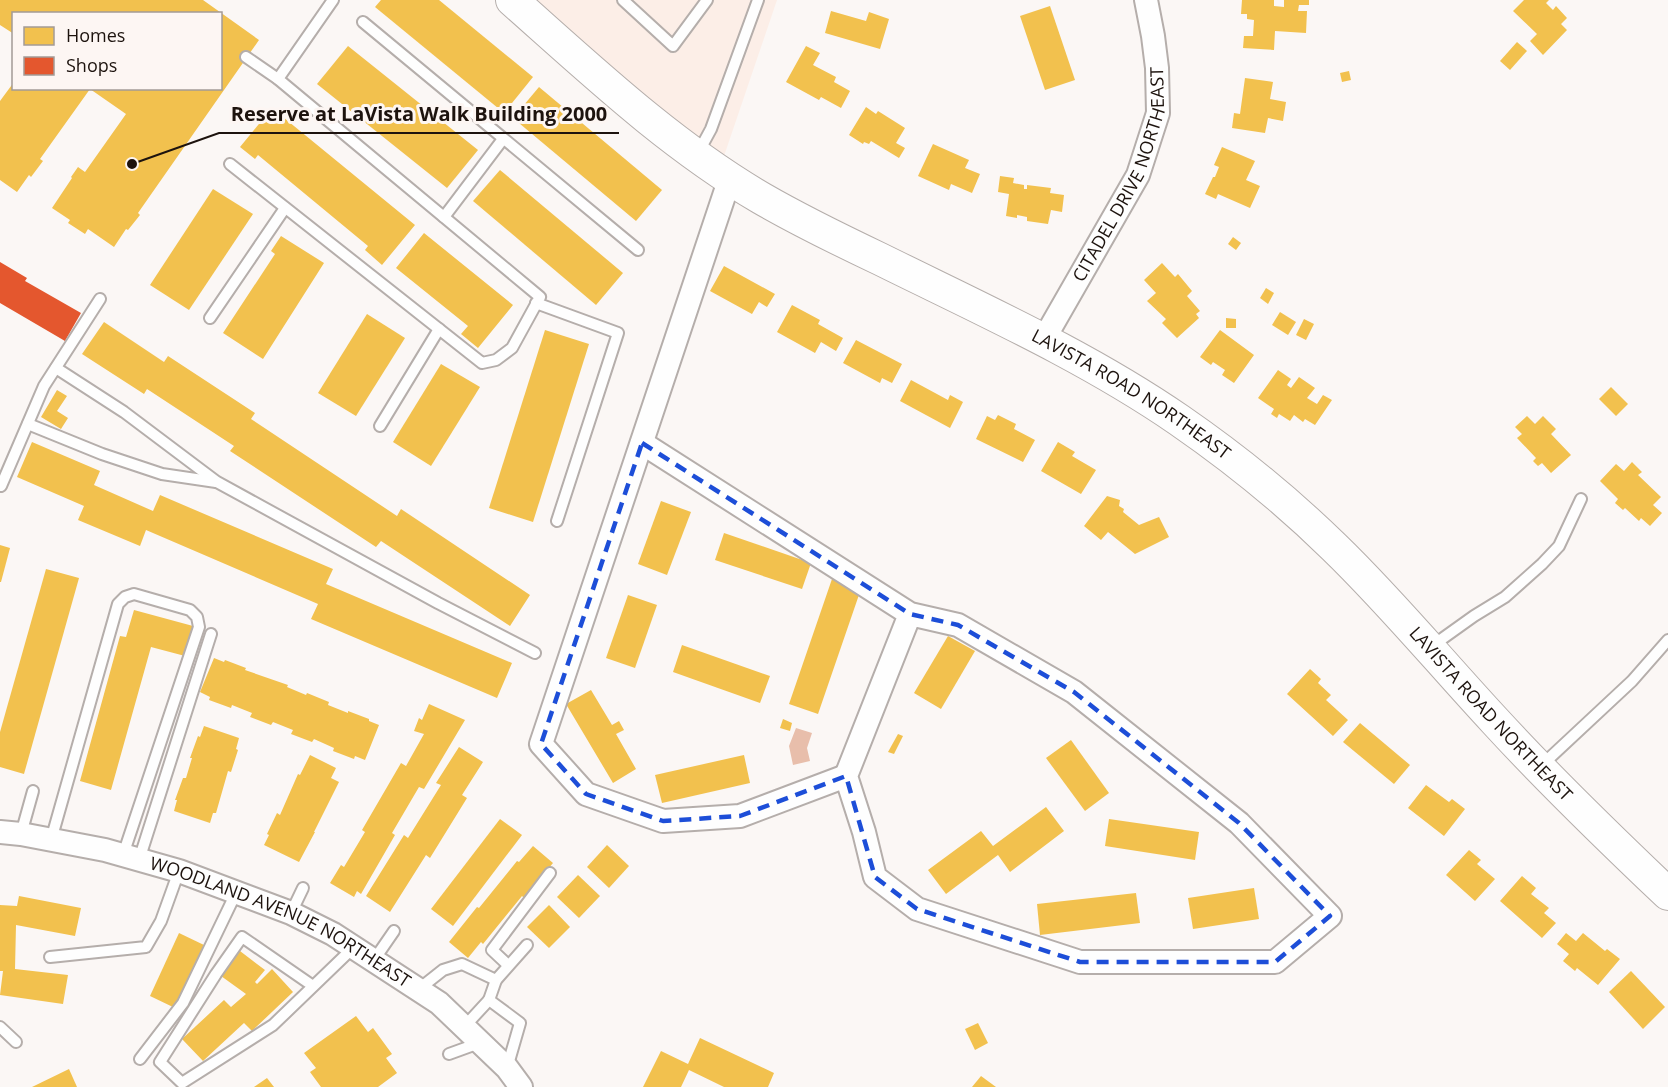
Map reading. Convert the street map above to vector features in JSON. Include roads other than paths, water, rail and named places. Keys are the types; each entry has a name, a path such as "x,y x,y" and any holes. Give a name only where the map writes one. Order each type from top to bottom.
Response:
{"main road":[{"name":"LAVISTA ROAD NORTHEAST","path":"512,0 610,87 697,156 730,178 829,234 1044,339 1126,385 1234,460 1335,547 1539,768 1668,894"}],"street":[{"name":"CITADEL DRIVE NORTHEAST","path":"1044,339 1138,175 1158,114 1157,68 1146,0"},
{"path":"730,178 541,744 586,794 663,821 740,816 846,776"},
{"path":"642,442 910,614 958,625 1074,692 1239,823 1330,916 1275,962 1080,962 917,909 875,877 864,832 846,776 910,614"},
{"name":"WOODLAND AVENUE NORTHEAST","path":"11,833 105,850 179,871 291,913 354,947 439,1003 482,1042 507,1068 521,1087"}],"lane":[{"path":"278,79 333,0"},
{"path":"623,0 673,46 707,0"},
{"path":"697,156 711,129 758,0"},
{"path":"363,22 638,250"},
{"path":"231,164 482,363 496,360 512,348 540,297 278,79 246,57"},
{"path":"444,218 503,138"},
{"path":"210,318 285,208"},
{"path":"1,486 44,386 100,299"},
{"path":"536,303 618,333 557,521"},
{"path":"381,426 439,329"},
{"path":"56,368 124,412 217,482 428,598 535,653"},
{"path":"28,424 102,454 162,474 217,482"},
{"path":"1430,648 1504,597 1542,564 1559,546 1581,499"},
{"path":"51,840 118,604 124,597 134,594 190,610 197,617 199,627 131,858"},
{"path":"131,858 211,634"},
{"path":"1539,768 1632,681 1668,640"},
{"path":"11,833 33,791"},
{"path":"50,957 146,947 161,921 179,871"},
{"path":"508,965 492,950 550,873"},
{"path":"291,913 303,888"},
{"path":"140,1059 183,1003 236,893"},
{"path":"374,960 394,931"},
{"path":"314,986 242,937 160,1062 182,1083 273,1025 314,986 354,947"},
{"path":"465,1026 489,1000 496,980 527,945"},
{"path":"419,989 443,970 462,964 496,980"},
{"path":"489,1000 520,1023 507,1068"},
{"path":"0,1027 16,1042"},
{"path":"449,1054 482,1042"}],"place":[{"name":"Reserve at LaVista Walk Building 2000","path":"132,164"}]}
